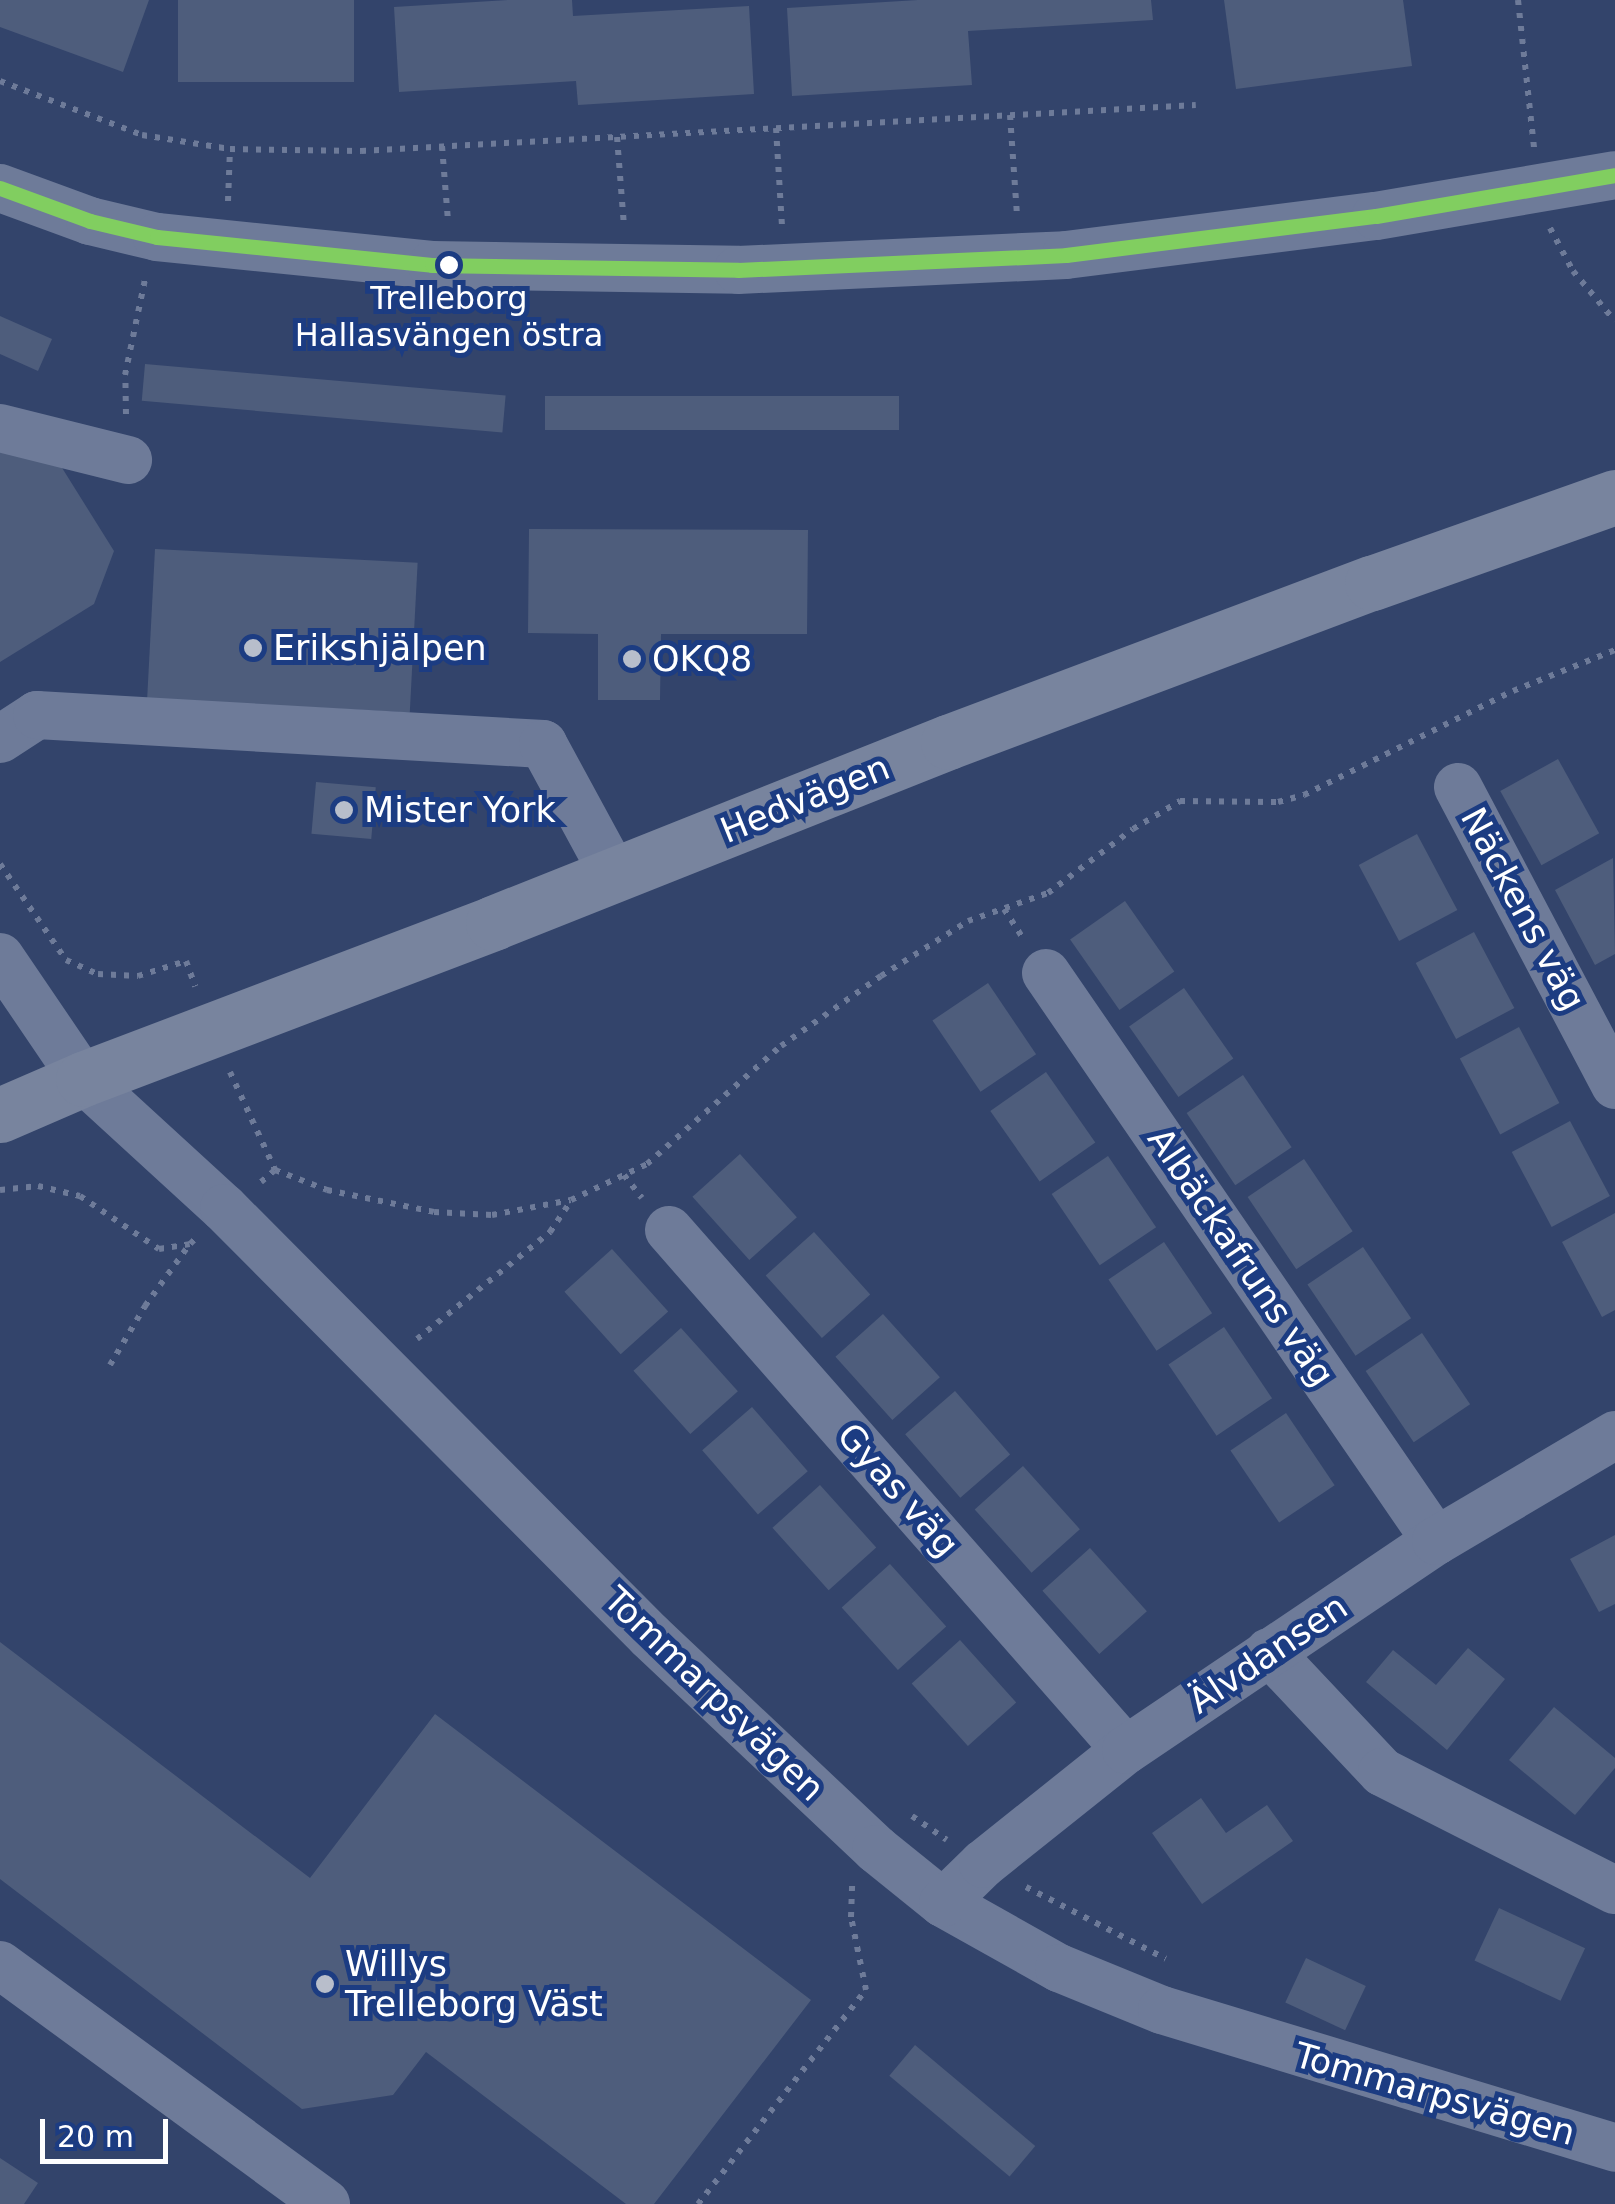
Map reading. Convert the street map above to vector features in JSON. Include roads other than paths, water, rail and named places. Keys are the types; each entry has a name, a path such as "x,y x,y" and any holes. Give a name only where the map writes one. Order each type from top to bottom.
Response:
{"main road":[{"name":"Hedvägen","path":"0,1115 82,1078 614,876 1022,714 1615,497"}],"street":[{"path":"0,188 90,221 157,237 432,266 624,238 738,270 1017,228 1066,256 1615,175"},
{"path":"0,428 128,460"},
{"path":"0,740 37,715 543,744 614,876"},
{"name":"Näckens väg","path":"1458,787 1615,1085"},
{"name":"Tommarpsvägen","path":"0,957 82,1078 241,1196 650,1636 876,1849 943,1903 1060,1968 1162,2010 1615,2148"},
{"name":"Albäckafruns väg","path":"1046,972 1436,1541"},
{"name":"Gyas väg","path":"669,1230 1126,1750"},
{"name":"Älvdansen","path":"943,1903 982,1864 1126,1750 1436,1541 1615,1435"},
{"path":"1269,1652 1382,1772 1615,1890"},
{"path":"0,1965 326,2204"}],"place":[{"name":"Trelleborg Hallasvängen östra","path":"449,265"},
{"name":"Erikshjälpen","path":"253,648"},
{"name":"OKQ8","path":"632,659"},
{"name":"Mister York","path":"344,810"},
{"name":"Willys Trelleborg Väst","path":"325,1984"}]}
